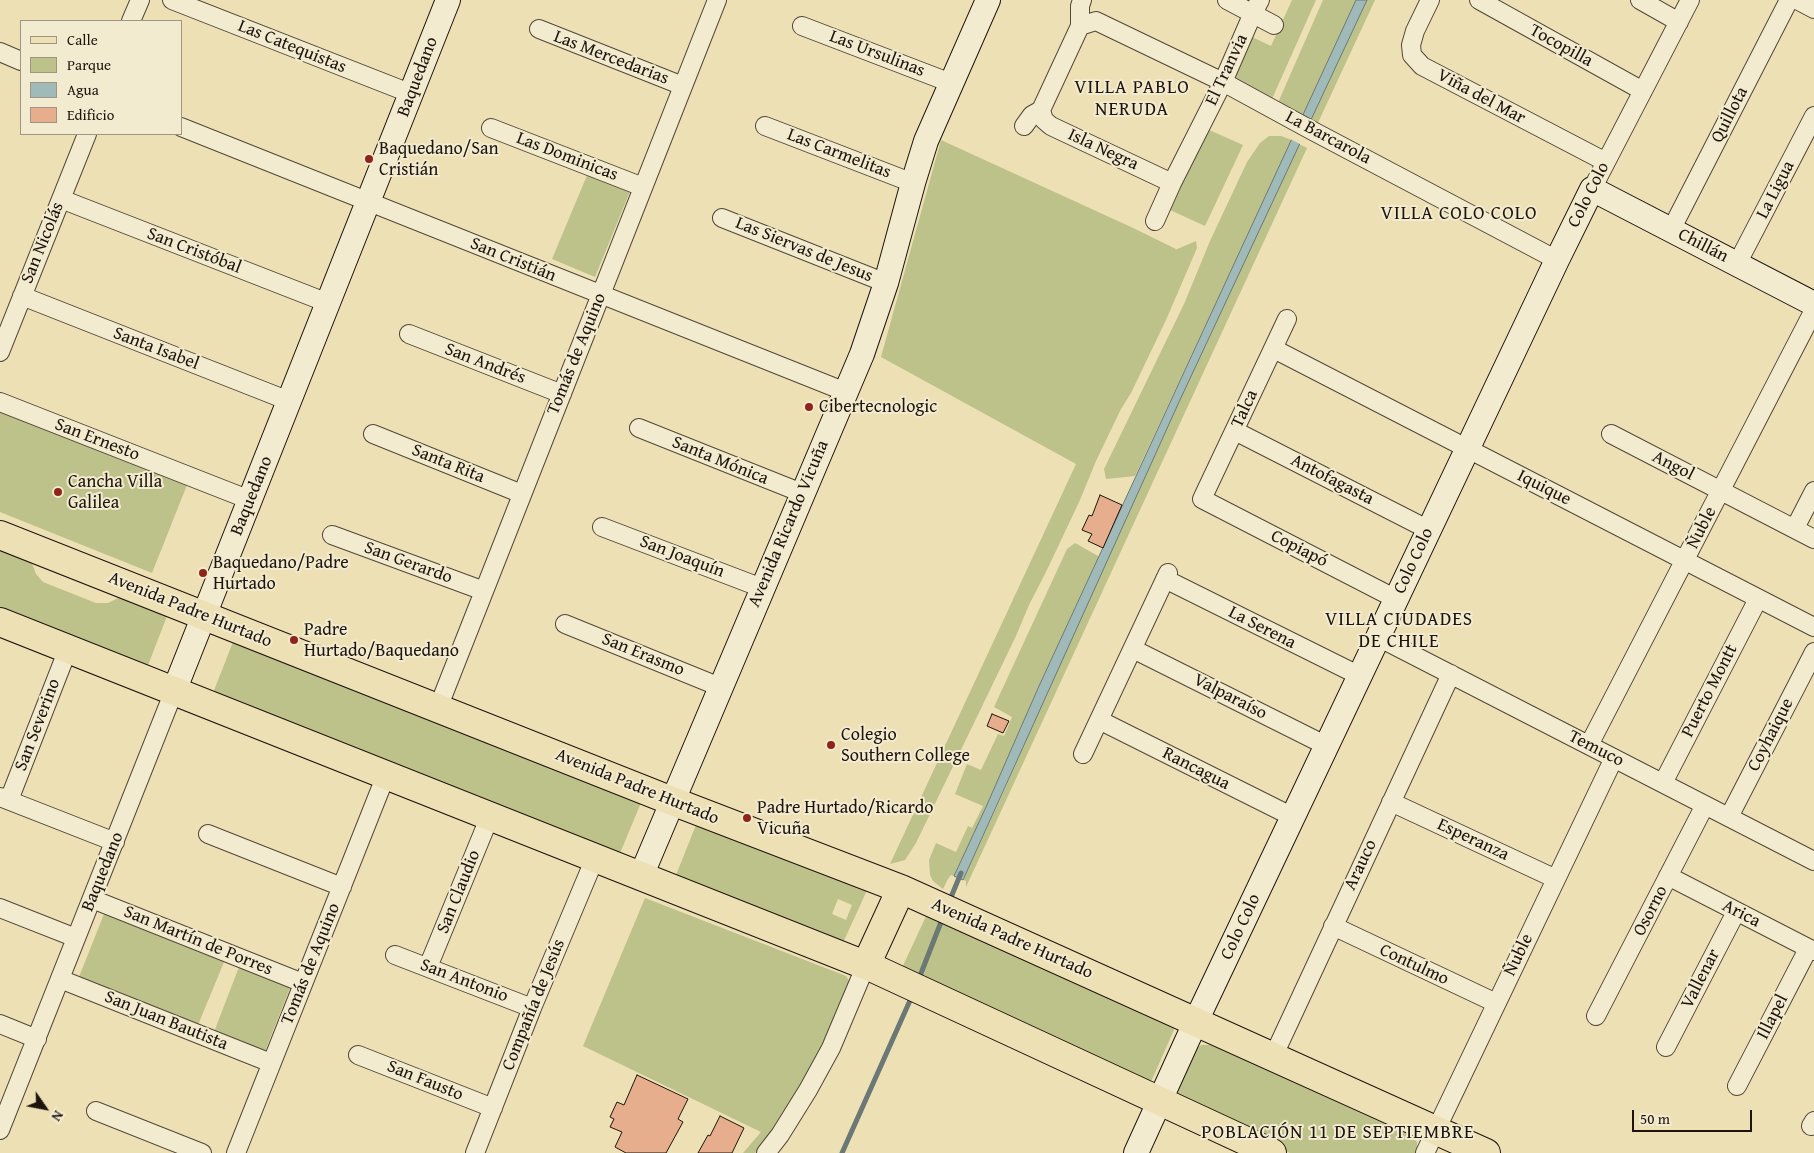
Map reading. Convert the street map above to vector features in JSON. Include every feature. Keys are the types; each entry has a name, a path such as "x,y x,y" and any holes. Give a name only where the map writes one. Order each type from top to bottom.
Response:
{"main road":[{"name":"Avenida Padre Hurtado","path":"0,535 901,890 1273,1056 1431,1141 1486,1153"},
{"path":"0,622 866,965 1272,1153"},
{"path":"866,965 901,890"}],"street":[{"path":"131,20 140,0"},
{"name":"Las Catequistas","path":"172,0 412,94"},
{"name":"Baquedano","path":"0,1130 448,0"},
{"name":"Tomás de Aquino","path":"438,708 717,0"},
{"name":"Avenida Ricardo Vicuña","path":"641,876 868,337 886,283 926,141 988,0"},
{"path":"1024,126 1032,115 1041,110 1088,23 1080,6 1082,0"},
{"path":"1227,0 1257,6 1274,25"},
{"name":"Viña del Mar","path":"1430,0 1415,31 1411,45 1412,55 1422,66 1606,162"},
{"name":"Tocopilla","path":"1479,0 1643,91"},
{"path":"1640,0 1679,22"},
{"name":"Colo Colo","path":"1136,1153 1196,1021 1557,260 1690,0"},
{"name":"Quillota","path":"1671,230 1789,0"},
{"path":"1797,0 1814,9"},
{"name":"El Tranvia","path":"1155,221 1223,82 1257,6"},
{"name":"La Barcarola","path":"1088,23 1223,82 1304,127 1557,260"},
{"name":"Las Ursulinas","path":"802,26 951,83"},
{"name":"Las Mercedarias","path":"538,29 683,86"},
{"path":"0,52 20,61"},
{"name":"Isla Negra","path":"1041,110 1044,120 1051,126 1172,183"},
{"name":"La Ligua","path":"1738,264 1814,116"},
{"name":"Las Carmelitas","path":"765,126 913,183"},
{"name":"San Cristián","path":"182,128 846,392"},
{"name":"Las Dominicas","path":"491,128 643,187"},
{"name":"San Nicolás","path":"0,352 87,135"},
{"name":"Chillán","path":"1592,189 1814,304"},
{"name":"San Cristóbal","path":"61,199 328,303"},
{"name":"Las Siervas de Jesus","path":"722,218 886,283"},
{"name":"Santa Isabel","path":"22,296 289,401"},
{"name":"Ñuble","path":"1589,746 1814,310"},
{"name":"Talca","path":"1202,499 1287,319"},
{"name":"San Andrés","path":"409,334 562,394"},
{"name":"Iquique","path":"1274,349 1814,627"},
{"name":"San Ernesto","path":"0,402 250,500"},
{"name":"Santa Mónica","path":"638,428 802,493"},
{"name":"Antofagasta","path":"1235,431 1429,530"},
{"name":"Santa Rita","path":"373,434 522,494"},
{"name":"Angol","path":"1611,434 1814,538"},
{"path":"1794,528 1814,491"},
{"name":"Copiapó","path":"1202,499 1396,599"},
{"name":"San Joaquín","path":"602,527 762,588"},
{"name":"San Gerardo","path":"332,535 484,591"},
{"name":"La Serena","path":"1133,649 1166,576 1360,676"},
{"name":"Puerto Montt","path":"1663,783 1758,599"},
{"name":"San Erasmo","path":"565,624 720,686"},
{"name":"Temuco","path":"1378,637 1705,805 1811,854"},
{"name":"San Severino","path":"4,799 68,649"},
{"path":"1083,754 1133,649"},
{"name":"Valparaíso","path":"1133,649 1327,746"},
{"name":"Coyhaique","path":"1729,817 1814,652"},
{"name":"Arauco","path":"1273,1056 1451,674"},
{"name":"Rancagua","path":"1099,720 1293,817"},
{"name":"Ñuble","path":"1431,1141 1614,758"},
{"name":"Tomás de Aquino","path":"236,1153 386,775"},
{"path":"4,799 115,842"},
{"name":"Esperanza","path":"1391,802 1556,879"},
{"name":"Osorno","path":"1596,1016 1705,805"},
{"name":"San Claudio","path":"428,968 490,816"},
{"path":"208,834 342,886"},
{"name":"Compañía de Jesús","path":"475,1153 532,1008 595,858"},
{"name":"Arica","path":"1668,876 1811,950"},
{"name":"San Martín de Porres","path":"92,899 303,984"},
{"path":"0,908 76,938"},
{"name":"Vallenar","path":"1666,1047 1736,912"},
{"name":"Contulmo","path":"1332,926 1496,1003"},
{"name":"Illapel","path":"1738,1086 1811,950"},
{"name":"San Antonio","path":"395,955 532,1008"},
{"path":"766,1153 780,1135 808,1090 831,1048 866,965"},
{"name":"San Juan Bautista","path":"60,979 271,1064"},
{"path":"0,1024 37,1038"},
{"name":"San Fausto","path":"358,1054 493,1108"},
{"path":"96,1111 202,1153"}],"green space":[{"path":"1292,0 1316,0 1272,99 1233,79 1246,40 1252,37 1271,46"},
{"path":"1323,0 1356,0 1302,119 1277,105"},
{"path":"1367,0 1375,0 1316,127 1309,123"},
{"path":"1207,129 1243,145 1205,226 1170,210"},
{"path":"1269,136 1281,136 1292,140 1135,476 1106,479 1104,469 1184,304 1210,241 1247,162 1260,143"},
{"path":"941,140 1131,227 1175,250 1196,241 1197,248 1166,320 1096,461 1080,500 1016,636 916,843 905,860 890,864 1076,464 881,357"},
{"path":"1299,144 1307,148 966,887 966,881 963,880 1056,672"},
{"path":"588,173 631,189 595,277 552,259"},
{"path":"0,411 187,485 152,573 0,512"},
{"path":"1075,543 1098,556 1098,558 980,821 954,876 951,875 943,889 933,881 930,875 929,860 936,843 956,852 968,826 972,828 983,806 955,794 967,764 981,770 998,734 1004,736 1012,717 994,707 1067,549"},
{"path":"0,546 30,558 36,574 43,582 96,603 108,603 124,595 169,611 145,673 0,615"},
{"path":"235,637 643,798 618,858 211,698"},
{"path":"698,820 869,886 841,947 674,880","holes":["838,899 852,905 846,920 832,914"]},
{"path":"645,898 846,976 850,982 839,1016 798,1098 755,1153 743,1153 761,1132 583,1046"},
{"path":"928,912 1177,1023 1150,1084 901,970"},
{"path":"104,914 224,962 198,1025 79,977"},
{"path":"239,967 290,988 265,1051 214,1032"},
{"path":"1201,1045 1216,1047 1411,1136 1417,1142 1417,1153 1290,1153 1189,1106 1181,1101 1176,1093 1178,1084 1194,1051"}],"water":[{"path":"1356,0 1367,0 1179,402 963,880 954,876 1039,686"}],"pier":[{"path":"1300,118 1312,124 1302,145 1290,139"}],"building":[{"path":"1100,495 1122,505 1103,548 1088,541 1092,534 1082,530 1089,515 1092,516"},
{"path":"992,714 1009,721 1003,733 987,726"},
{"path":"637,1075 688,1099 678,1119 683,1122 666,1153 626,1153 615,1147 622,1132 610,1127 614,1119 610,1117 617,1102 624,1105"},
{"path":"720,1116 744,1128 732,1153 698,1153 708,1135 710,1136"}],"waterway":[{"path":"949,902 961,873"},
{"path":"918,981 943,917"},
{"path":"842,1153 912,996"}],"place":[{"name":"Baquedano/San Cristián","path":"369,159"},
{"name":"Cibertecnologic","path":"809,407"},
{"name":"Cancha Villa Galilea","path":"58,492"},
{"name":"Baquedano/Padre Hurtado","path":"203,573"},
{"name":"Padre Hurtado/Baquedano","path":"294,640"},
{"name":"Colegio Southern College","path":"831,745"},
{"name":"Padre Hurtado/Ricardo Vicuña","path":"747,818"}],"district":[{"name":"VILLA PABLO NERUDA","path":"1132,99"},
{"name":"VILLA COLO COLO","path":"1459,214"},
{"name":"VILLA CIUDADES DE CHILE","path":"1399,631"},
{"name":"POBLACIÓN 11 DE SEPTIEMBRE","path":"1338,1133"}]}
